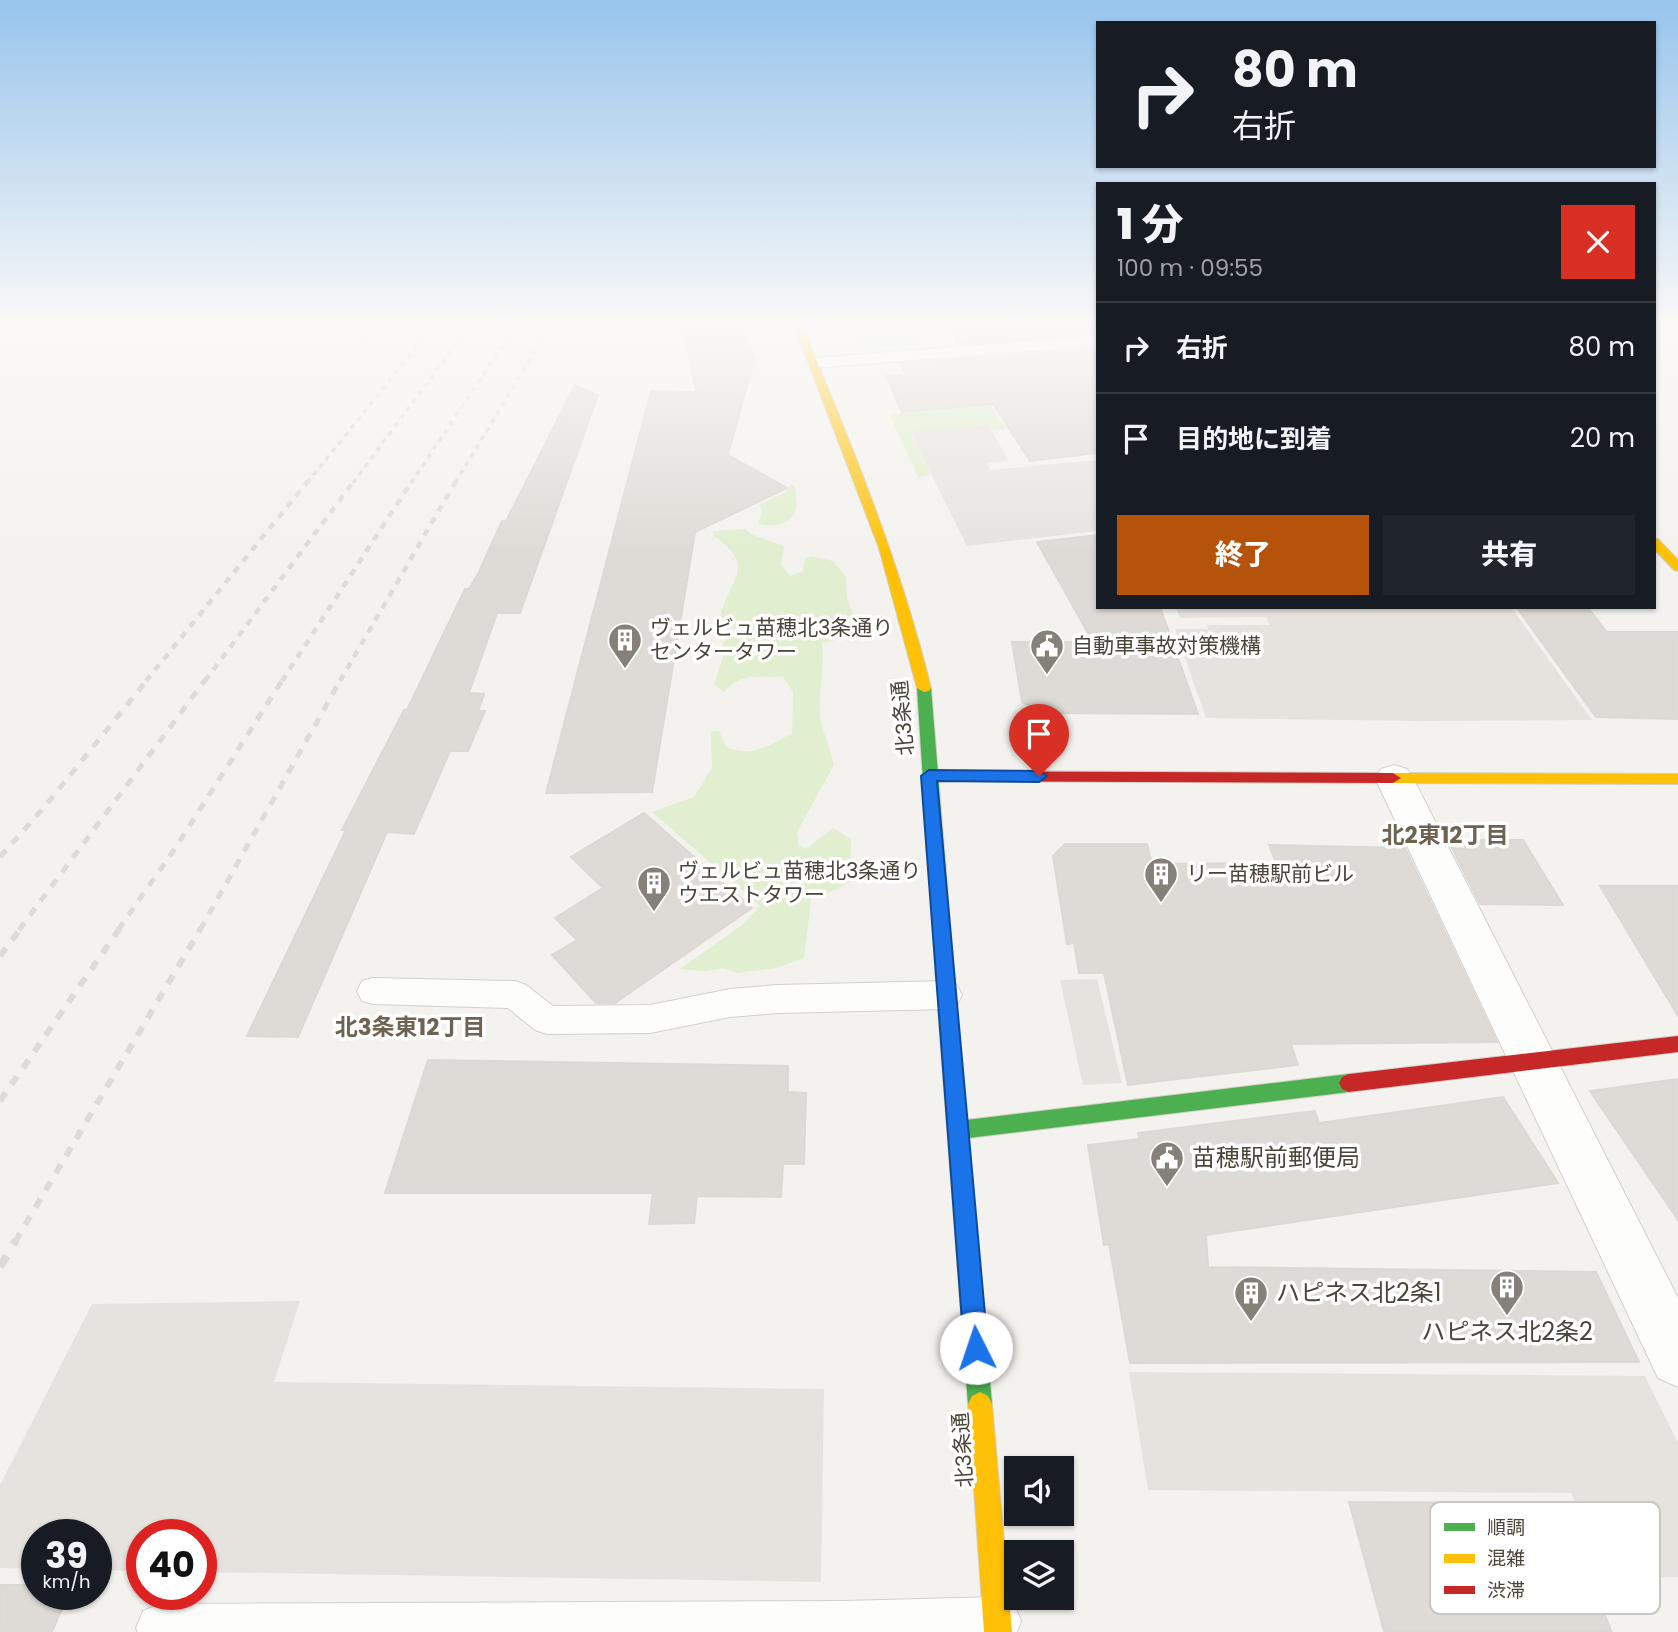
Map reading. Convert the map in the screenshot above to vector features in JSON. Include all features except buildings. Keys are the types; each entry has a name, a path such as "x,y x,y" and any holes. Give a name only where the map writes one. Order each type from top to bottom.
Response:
{"street":[{"name":"北3条通","path":"828,399 869,500 908,617 924,688 997,1626"},
{"path":"1656,544 1678,567"},
{"path":"929,776 1678,779"},
{"path":"1394,778 1678,1358"},
{"path":"959,1130 1678,1044"}],"lane":[{"path":"373,991 515,995 547,1020 650,1019 730,1003 778,999 946,995"},
{"path":"160,1628 997,1626"}],"green space":[{"path":"990,405 1006,429 991,430 987,425 910,433 931,475 918,477 889,414"},
{"path":"790,484 795,486 797,504 794,514 780,524 758,523 762,512 759,505 786,492"},
{"path":"745,529 753,535 784,546 781,564 790,576 803,571 805,559 810,556 833,561 846,577 847,598 854,616 852,636 822,643 820,716 834,765 797,832 799,846 806,849 833,828 851,839 850,882 824,895 812,893 804,958 776,968 737,973 723,968 706,971 680,969 742,925 760,906 652,812 694,797 712,768 711,732 719,731 726,747 744,751 760,749 792,733 793,692 783,677 759,676 743,679 724,692 714,684 723,658 723,643 730,637 750,636 746,629 723,628 719,622 737,576 738,566 727,547 713,535 714,531"}],"shaded area":[{"path":"988,425 1009,461 987,463 990,470 1096,460 1096,531 967,546 910,432"},
{"path":"1177,609 1512,609 1592,720 1206,718 1175,629 1208,629 1207,625 1270,625 1266,617 1180,618"},
{"path":"1097,979 1122,1083 1083,1085 1060,980"},
{"path":"300,1301 274,1382 824,1389 821,1582 217,1572 217,1519 126,1519 126,1571 112,1570 112,1519 21,1519 21,1569 0,1568 0,1485 92,1304"},
{"path":"1129,1372 1645,1376 1678,1443 1678,1577 1660,1577 1660,1502 1575,1502 1571,1493 1148,1490"}],"railway":[{"path":"307,483 375,399"},
{"path":"353,483 415,399"},
{"path":"411,483 467,399"},
{"path":"455,483 506,399"},
{"path":"146,681 308,481"},
{"path":"205,681 354,481"},
{"path":"282,681 412,481"},
{"path":"340,681 456,481"},
{"path":"0,857 46,805 148,679"},
{"path":"19,930 206,679"},
{"path":"118,930 176,847 283,679"},
{"path":"200,930 341,679"},
{"path":"0,956 21,928"},
{"path":"0,1101 120,928"},
{"path":"15,1242 201,928"},
{"path":"0,1267 16,1240"}],"traffic: fast":[{"path":"924,688 980,1404"},
{"path":"959,1130 1349,1083"}],"traffic: slow":[{"path":"828,399 885,548 900,594 924,688"},
{"path":"1656,544 1678,567"},
{"path":"1393,778 1678,779"},
{"path":"980,1404 998,1632"}],"traffic: jam":[{"path":"929,776 1393,778"},
{"path":"1349,1083 1678,1044"}],"place":[{"name":"ヴェルビュ苗穂北3条通り センタータワー","path":"625,670"},
{"name":"自動車事故対策機構","path":"1047,676"},
{"name":"リー苗穂駅前ビル","path":"1161,904"},
{"name":"ヴェルビュ苗穂北3条通り ウエストタワー","path":"654,913"},
{"name":"苗穂駅前郵便局","path":"1167,1188"},
{"name":"ハピネス北2条2","path":"1507,1317"},
{"name":"ハピネス北2条1","path":"1251,1323"}],"district":[{"name":"北2東12丁目","path":"1445,835"},
{"name":"北3条東12丁目","path":"410,1027"}],"route":[{"path":"976,1348 929,776 1039,776"}]}
